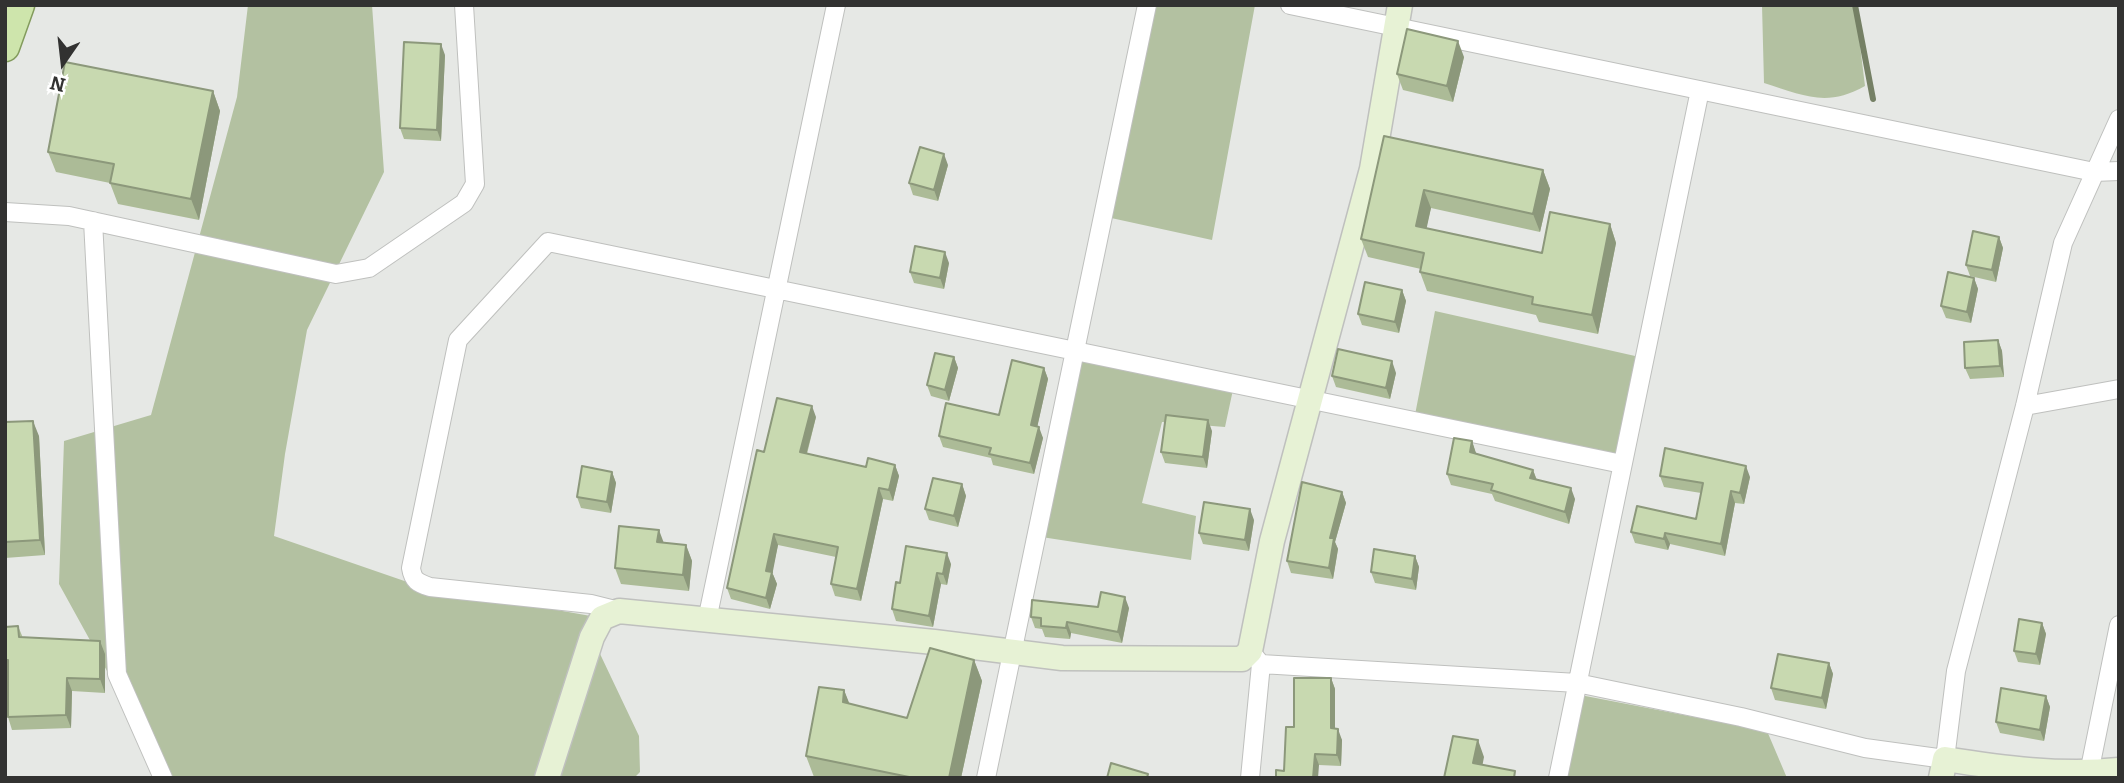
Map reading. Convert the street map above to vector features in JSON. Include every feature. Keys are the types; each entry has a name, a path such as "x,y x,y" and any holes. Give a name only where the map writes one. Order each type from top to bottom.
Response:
{"main road":[{"path":"5,47 20,5"}],"street":[{"path":"5,212 93,221 336,274 369,268 464,203 475,184 464,5"},
{"path":"707,620 836,5"},
{"path":"986,778 1147,5"},
{"path":"1290,5 1398,15 1700,90 2094,172 2119,171"},
{"path":"1250,778 1256,657 1272,541 1372,169 1398,15"},
{"path":"1558,778 1700,90"},
{"path":"1943,769 1956,671 2025,406 2063,243 2119,119"},
{"path":"93,221 117,674 163,778"},
{"path":"1622,464 548,242 458,340 411,568 412,578 430,587 591,604 619,611 1062,658 1256,657 1577,683 1741,717 1943,769 2088,773 2119,770"},
{"path":"2025,406 2119,390"},
{"path":"547,778 592,637 601,618 619,611"},
{"path":"2088,773 2119,625"}],"green space":[{"path":"248,5 372,5 384,172 307,330 285,454 274,536 416,585 602,618 592,637 639,736 640,772 634,778 166,778 59,584 64,441 151,415 237,97"},
{"path":"1147,5 1255,5 1212,240 1102,216"},
{"path":"1762,5 1855,5 1865,86 1851,93 1826,98 1803,95 1764,83"},
{"path":"1435,311 1644,358 1616,462 1414,420"},
{"path":"1074,351 1234,385 1225,427 1162,422 1142,503 1196,516 1191,560 1035,536"},
{"path":"1575,694 1767,731 1787,778 1567,778"}],"building":[{"path":"1407,29 1458,41 1447,86 1397,74"},
{"path":"404,42 441,44 437,130 400,128"},
{"path":"65,62 213,91 191,199 110,183 114,164 48,152"},
{"path":"1384,136 1543,170 1533,214 1424,190 1416,226 1542,253 1550,212 1610,224 1592,315 1532,304 1533,297 1420,272 1424,253 1361,239"},
{"path":"920,147 944,154 934,190 909,183"},
{"path":"1973,231 1999,237 1992,270 1966,265"},
{"path":"915,246 945,252 940,278 910,272"},
{"path":"1948,272 1974,278 1967,312 1941,306"},
{"path":"1365,282 1402,290 1395,322 1358,314"},
{"path":"1998,340 2000,366 1965,368 1964,342"},
{"path":"1338,349 1392,361 1386,388 1332,376"},
{"path":"935,353 954,357 945,390 927,385"},
{"path":"1012,360 1044,368 1031,425 1039,427 1030,463 989,454 991,448 939,436 946,403 999,415"},
{"path":"777,398 812,406 800,452 866,467 868,458 895,465 889,490 879,488 857,589 831,584 838,547 774,534 766,571 772,572 766,598 727,588 757,450 764,452"},
{"path":"1166,415 1208,420 1203,457 1161,452"},
{"path":"33,421 40,540 5,542 5,422"},
{"path":"1454,438 1472,441 1470,452 1533,470 1530,478 1571,488 1565,512 1491,490 1493,484 1447,474"},
{"path":"1665,448 1746,466 1740,493 1731,491 1721,544 1665,533 1664,539 1631,532 1637,506 1696,519 1703,483 1660,476"},
{"path":"582,466 612,472 607,502 577,497"},
{"path":"933,478 962,484 954,516 925,509"},
{"path":"1302,482 1342,492 1330,538 1334,538 1329,568 1287,561"},
{"path":"1204,502 1250,509 1245,540 1199,533"},
{"path":"619,526 659,530 657,542 686,545 683,575 615,568"},
{"path":"906,546 947,553 943,574 937,573 929,616 892,609 896,582 900,583"},
{"path":"1374,549 1415,556 1412,579 1371,572"},
{"path":"1101,592 1125,597 1118,632 1067,622 1066,628 1041,626 1041,618 1031,617 1032,600 1098,607"},
{"path":"2019,619 2042,623 2036,654 2014,651"},
{"path":"18,626 19,637 100,641 100,679 67,678 66,715 8,717 5,627"},
{"path":"930,648 974,660 949,778 914,778 806,756 819,687 844,690 843,702 907,718"},
{"path":"1778,654 1829,663 1822,698 1771,688"},
{"path":"1294,678 1331,678 1331,728 1338,729 1337,755 1315,754 1313,778 1276,778 1276,770 1284,771 1286,727 1294,727"},
{"path":"2001,688 2046,696 2040,730 1996,722"},
{"path":"1453,736 1478,740 1473,763 1515,771 1514,778 1444,778"},
{"path":"1111,763 1148,774 1147,778 1107,778"}],"waterway":[{"path":"1855,5 1873,99"}]}
